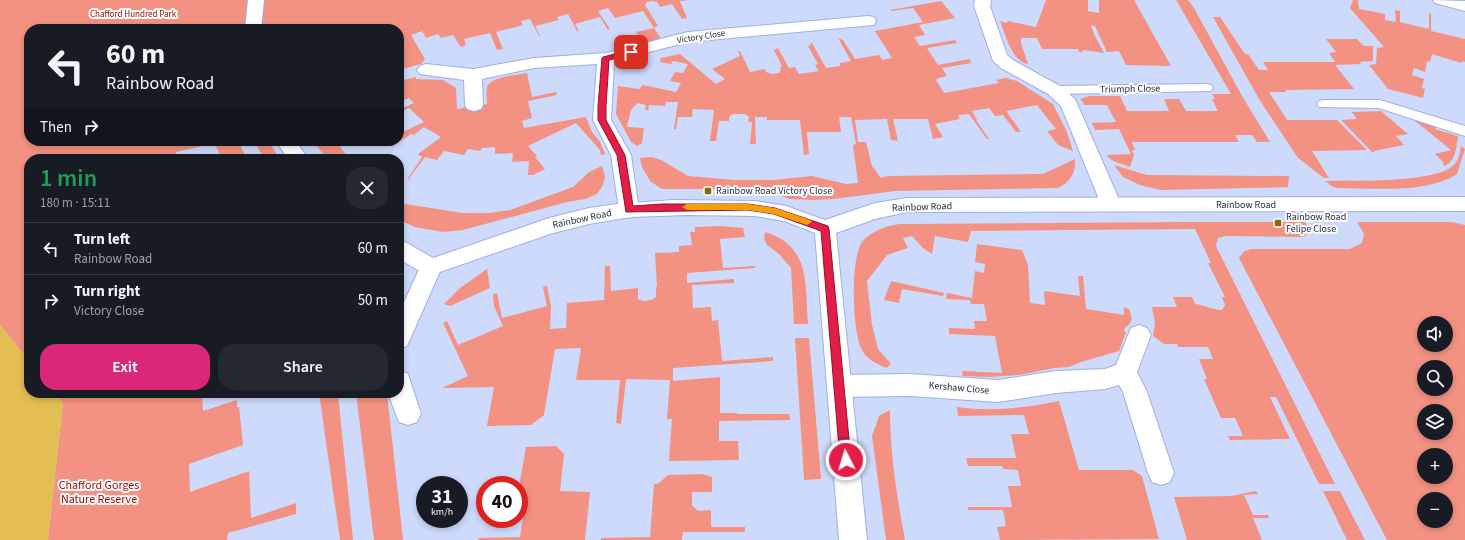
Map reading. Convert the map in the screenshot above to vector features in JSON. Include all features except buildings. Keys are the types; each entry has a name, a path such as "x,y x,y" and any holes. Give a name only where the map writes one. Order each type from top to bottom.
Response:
{"street":[{"path":"254,24 256,0"},
{"name":"Triumph Close","path":"983,0 982,6 1000,57 1007,64 1054,90 1069,104 1111,204"},
{"path":"1441,0 1465,6"},
{"name":"Victory Close","path":"426,70 473,75 534,63 606,58 688,37 796,18 868,21"},
{"path":"606,58 602,120 621,155 630,210"},
{"path":"473,75 474,105"},
{"name":"Rainbow Road","path":"431,267 541,228 590,216 630,210 669,207 748,207 775,211 825,229 861,214 884,208 907,206 1111,204 1465,204"},
{"path":"825,229 853,540"},
{"path":"404,252 431,267 404,328"},
{"path":"1139,335 1125,372 1135,392 1161,473"},
{"name":"Kershaw Close","path":"839,386 910,385 977,391 998,391 1056,382 1105,379 1125,372"},
{"path":"402,398 408,414"}],"lane":[{"name":"Triumph Close","path":"1054,90 1206,88"},
{"path":"1324,104 1380,104 1465,131"}],"green space":[{"name":"Chafford Hundred Park","path":"0,0 689,0 680,1 687,18 682,19 672,4 660,7 657,2 647,2 645,5 658,26 654,28 643,11 615,18 608,8 598,11 610,29 608,30 600,17 575,24 579,31 577,31 568,14 557,17 559,20 535,26 539,36 530,19 521,21 523,25 496,32 503,49 497,50 490,33 464,39 466,45 461,47 453,35 441,38 438,34 426,38 422,31 411,35 425,59 421,64 404,69 404,24 24,24 24,146 203,146 176,152 175,154 24,154 24,355 0,325"},
{"path":"1046,0 1088,0 1088,11 1099,13 1099,0 1134,0 1171,66 1126,65 1119,51 1107,52 1095,26 1091,25 1104,53 1084,50 1080,53 1078,49 1042,49 1037,38 1021,38 1021,43 1028,64 1022,62 1013,53 1000,21 1006,23 1008,21 1036,27"},
{"path":"1176,0 1188,0 1194,8 1242,96 1270,142 1257,142 1252,135 1235,135 1239,142 1132,142 1135,150 1132,150 1134,155 1130,167 1114,161 1107,155 1131,154 1119,129 1095,130 1092,123 1116,122 1107,105 1085,105 1080,99 1089,96 1120,96 1127,111 1169,111 1164,99 1179,99 1186,111 1218,111 1212,99 1215,99 1212,94 1231,94"},
{"path":"1353,0 1358,0 1359,9 1385,14 1385,20 1396,22 1395,10 1400,11 1400,22 1429,29 1429,13 1431,14 1431,31 1465,39 1465,62 1462,61 1461,63 1432,54 1430,62 1427,61 1425,72 1414,68 1412,75 1424,79 1422,88 1425,89 1423,98 1388,89 1369,65 1376,64 1377,48 1384,47 1350,8"},
{"path":"941,1 955,18 919,25 925,35 914,37 920,46 955,40 957,43 927,48 938,65 970,59 971,63 942,68 947,76 936,80 944,93 999,83 996,80 1006,78 1017,81 1053,104 1067,132 1073,151 1058,145 1047,131 1056,129 1037,105 1006,111 1021,132 1016,132 1003,115 995,116 989,108 972,111 976,120 989,139 987,139 969,114 958,115 960,119 935,124 943,137 933,139 928,119 893,119 898,141 891,140 887,119 855,120 858,142 866,142 872,166 881,178 888,176 1043,174 1075,159 1073,173 1069,180 1062,186 1058,188 895,191 834,199 813,200 790,199 775,194 727,189 662,189 650,181 642,167 640,158 651,157 661,160 688,176 735,180 773,180 812,176 846,184 858,183 853,145 856,144 851,117 839,117 841,132 807,132 809,154 804,155 800,120 767,120 767,117 755,117 756,144 750,144 752,122 748,122 749,117 745,114 733,114 729,117 729,121 719,121 716,141 710,141 714,110 693,109 692,117 678,117 676,129 674,129 678,102 666,102 665,106 649,105 648,110 645,110 646,105 637,103 631,110 627,127 644,128 642,143 637,146 631,142 616,114 618,86 639,89 643,85 676,92 681,83 670,81 675,72 683,73 688,64 673,61 671,64 660,62 661,58 680,54 716,84 725,79 712,69 740,56 738,51 740,51 750,72 765,69 766,72 772,74 779,73 781,70 780,67 782,66 774,50 778,48 789,68 795,67 799,74 819,71 815,65 818,64 808,46 812,43 826,68 840,66 840,63 851,61 838,38 843,40 855,59 879,55 882,60 892,58 875,31 923,22 913,8 890,10"},
{"path":"1213,17 1220,17 1245,54 1248,54 1259,70 1268,70 1263,62 1335,62 1329,53 1336,52 1326,39 1357,39 1364,46 1373,46 1373,61 1360,62 1361,64 1335,65 1354,89 1285,90 1286,92 1269,92 1287,120 1337,120 1367,150 1312,151 1329,178 1324,178 1298,158 1259,99"},
{"path":"654,28 661,39 648,42 646,39 642,41 636,32"},
{"path":"527,73 532,97 556,92 557,95 528,101 532,118 522,121 524,128 586,117 592,132 600,142 605,154 601,155 600,150 576,123 528,146 537,156 535,157 545,169 533,175 528,175 529,161 512,162 513,153 495,154 495,147 482,148 480,151 468,149 464,155 444,151 437,160 425,157 407,180 422,157 418,154 441,137 424,127 414,135 411,134 404,139 404,132 424,122 409,108 404,110 404,108 414,103 409,98 404,100 404,80 416,77 416,79 443,80 456,88 457,109 487,104 487,88 489,84 492,81 504,77"},
{"path":"1381,111 1408,134 1396,136 1404,145 1374,151 1373,153 1341,120 1357,119 1352,112"},
{"path":"1414,120 1436,126 1435,129 1458,136 1455,153 1449,163 1445,166 1435,154 1451,150"},
{"path":"216,146 240,146 244,154 220,154"},
{"path":"257,146 272,146 276,154 261,154"},
{"path":"317,146 340,146 345,154 323,154"},
{"path":"1461,146 1465,149 1457,174 1430,185 1383,189 1338,188 1333,187 1325,181 1393,180 1431,175 1445,170 1455,164"},
{"path":"1114,165 1147,175 1289,176 1288,187 1161,190 1140,185 1123,177"},
{"path":"602,166 605,176 603,185 597,194 585,199 567,202 463,230 443,232 415,227 404,222 404,204 463,213 489,213 510,210 573,187 589,172"},
{"path":"1305,222 1310,231 1302,237 1225,236 1218,238 1216,246 1335,484 1319,484 1276,397 1270,397 1290,439 1230,440 1228,436 1243,436 1235,418 1221,418 1204,379 1207,379 1199,359 1213,359 1208,347 1178,347 1177,344 1164,344 1153,336 1155,323 1152,307 1177,307 1173,297 1192,297 1195,304 1218,310 1222,310 1225,305 1222,297 1225,297 1208,263 1211,263 1195,229 971,231 968,242 935,236 932,254 923,248 912,236 903,238 908,248 887,255 867,281 872,325 878,349 891,364 886,368 875,363 869,359 862,350 856,328 854,312 854,279 858,251 862,242 875,231 892,225 903,224"},
{"path":"1357,222 1452,222 1465,225 1465,540 1387,540 1239,258 1244,251 1252,249 1350,249 1362,243 1364,234"},
{"path":"721,226 743,228 745,237 720,239 723,268 755,266 755,268 687,273 687,283 734,279 734,283 692,285 693,308 711,307 712,321 718,320 722,361 773,357 773,361 673,368 673,381 720,377 720,413 789,414 790,420 719,421 719,441 738,441 739,460 669,461 672,419 667,419 670,380 626,379 621,424 616,423 620,380 576,380 581,348 555,349 544,415 531,425 487,426 494,387 442,388 468,376 443,323 447,321 458,345 503,326 494,306 493,294 497,293 502,318 547,306 543,287 547,286 551,306 550,329 566,328 567,303 604,300 605,266 610,266 611,291 638,288 638,299 645,301 650,300 656,297 657,287 655,253 679,252 679,246 692,245 690,232 695,232 695,227"},
{"path":"765,232 780,238 791,247 798,257 803,268 805,281 808,324 794,324 791,268 779,254 767,245 764,239"},
{"path":"977,244 1022,250 1028,265 1030,303 1045,305 1044,291 1080,296 1078,276 1083,276 1086,309 1124,315 1124,307 1129,309 1132,320 1128,326 1126,326 1124,331 1126,332 1119,351 1069,367 1055,368 1019,375 991,377 963,376 962,371 1002,373 995,336 949,334 949,328 975,329 974,321 987,321 984,304 971,304 970,300 946,299 947,293 972,298 975,271 984,273 985,264 975,262"},
{"path":"487,269 490,288 450,306 444,304 460,288"},
{"path":"891,281 944,293 943,296 902,289 899,303 884,300"},
{"path":"795,338 809,338 821,479 804,480"},
{"name":"Chafford Gorges Nature Reserve","path":"59,398 202,398 203,411 237,400 243,445 189,464 190,492 249,471 251,518 296,503 296,514 228,533 227,540 48,540 63,403"},
{"path":"320,398 338,398 353,540 340,540"},
{"path":"357,398 388,398 403,540 374,540"},
{"path":"1059,401 1079,470 1133,470 1142,476 1159,539 1000,540 997,527 1006,526 1003,510 968,510 968,507 1012,507 1008,486 1021,486 1018,470 1003,469 1002,466 968,466 966,458 1016,458 1011,434 1029,434 1024,415 958,416 957,407 995,409 1034,406"},
{"path":"890,410 894,475 905,540 886,540 872,436 879,416"},
{"path":"556,446 564,454 560,491 590,492 585,540 478,540 479,538 520,537 521,528 528,528 528,476 521,476 526,447"},
{"path":"702,474 712,477 712,492 692,492 692,505 698,511 711,510 711,527 745,527 745,532 683,532 682,540 601,540 601,538 650,537 654,484 658,484 668,475"},
{"path":"1256,491 1258,494 1244,495 1253,515 1268,515 1269,518 1253,518 1262,540 1187,540 1174,497 1231,496"},
{"path":"1323,491 1340,491 1365,540 1347,540"}],"shaded area":[{"path":"0,325 24,355 24,398 59,398 63,403 48,540 0,540"}],"slow traffic":[{"path":"687,207 748,207 775,211 807,222"}],"place":[{"name":"Rainbow Road Victory Close","path":"708,191"},
{"name":"Rainbow Road Felipe Close","path":"1278,223"}],"route":[{"path":"631,52 606,58 602,106 602,120 621,155 630,210 662,207 748,207 775,211 825,229 846,460"}]}
